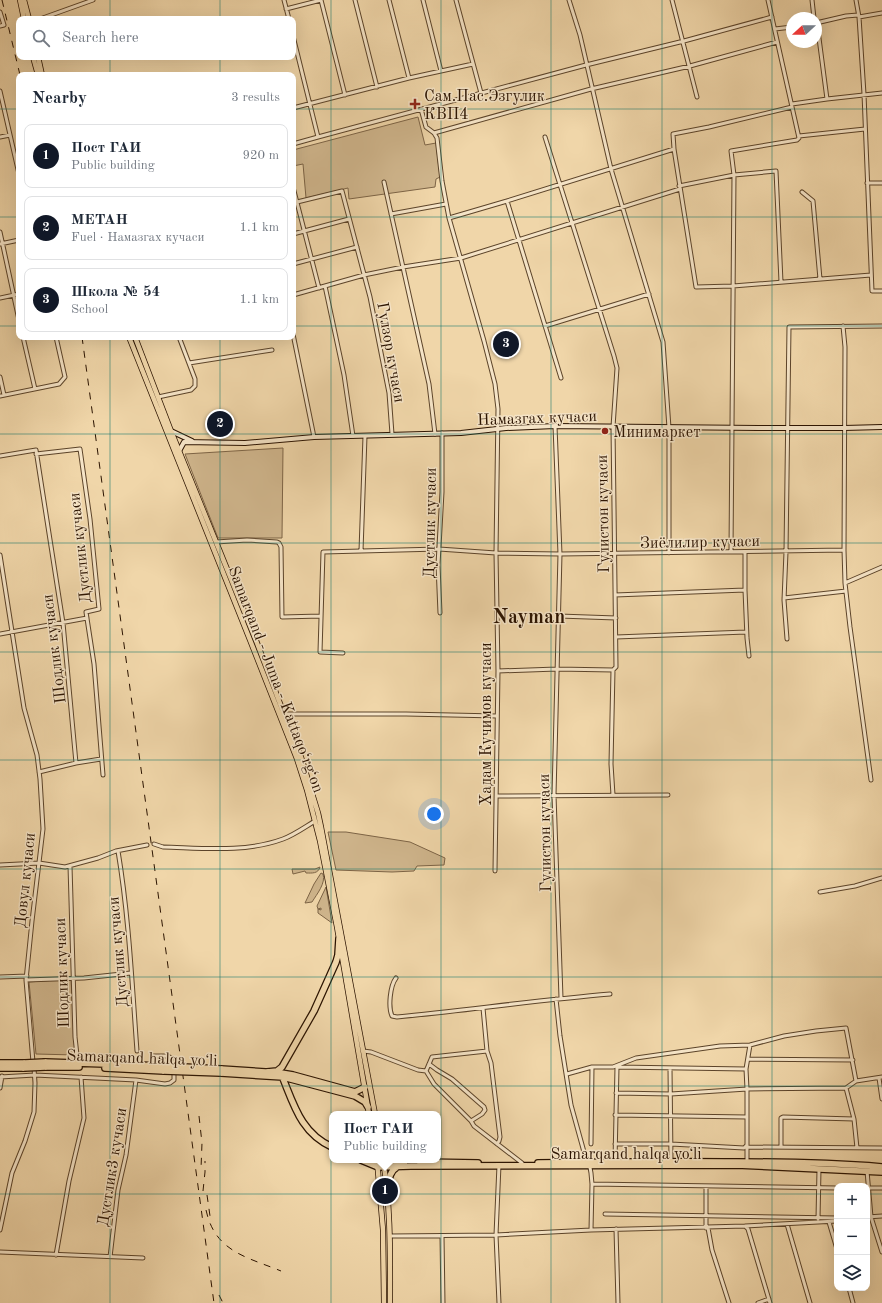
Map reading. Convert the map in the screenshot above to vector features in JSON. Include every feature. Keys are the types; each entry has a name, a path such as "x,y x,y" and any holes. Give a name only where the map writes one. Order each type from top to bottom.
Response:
{"highway":[{"path":"267,1072 277,1071 282,1068 308,1023 336,962 339,939"},
{"name":"Samarqand halqa yoʻli","path":"0,1063 25,1065"},
{"name":"Samarqand halqa yoʻli","path":"0,1068 45,1064 267,1072 355,1096 365,1102 368,1107"},
{"name":"Samarqand halqa yoʻli","path":"221,1071 304,1077 355,1092 365,1087"},
{"path":"282,1075 302,1122 317,1138 329,1145"},
{"path":"275,1076 282,1080 287,1087"},
{"name":"Samarqand halqa yoʻli","path":"441,1162 499,1165 671,1161 814,1163 882,1172"},
{"path":"386,1192 391,1173 397,1165 395,1163"},
{"name":"Samarqand halqa yoʻli","path":"379,1164 397,1165 432,1163"},
{"name":"Samarqand halqa yoʻli","path":"499,1165 522,1163 737,1166 871,1170 882,1167"}],"main road":[{"path":"20,0 23,16"},
{"path":"24,0 28,16"},
{"path":"34,60 38,71"},
{"path":"38,60 38,71"},
{"name":"Samarqand - Juma - Kattaqo‘rg‘on","path":"130,340 224,568 257,642 264,671 297,759 316,821 339,939 369,1111"},
{"name":"Samarqand - Juma - Kattaqo‘rg‘on","path":"136,340 216,542 224,568"},
{"name":"Samarqand - Juma - Kattaqo‘rg‘on","path":"264,671 284,714 301,757 318,813 373,1111"},
{"path":"379,1164 386,1192 390,1236 390,1303"},
{"path":"379,1164 383,1230 384,1303"}],"street":[{"path":"48,16 93,0"},
{"path":"284,0 288,16"},
{"path":"286,9 321,0 345,94"},
{"path":"355,0 377,86"},
{"path":"389,0 409,78"},
{"path":"423,0 441,71"},
{"path":"456,0 481,93"},
{"path":"569,0 580,35 611,169 663,342 670,428 669,553"},
{"path":"672,0 684,41 697,97"},
{"path":"768,0 799,136"},
{"path":"812,0 813,12"},
{"path":"856,0 864,94 872,291 882,291"},
{"path":"0,12 4,25 0,26"},
{"path":"822,22 846,16 882,14"},
{"path":"296,143 586,65 684,41 772,17"},
{"path":"775,29 786,28"},
{"path":"421,109 426,127 434,133 777,42"},
{"path":"296,48 318,137"},
{"path":"820,48 827,98"},
{"path":"296,107 409,78 473,64"},
{"path":"0,91 16,161"},
{"path":"871,275 733,286 696,287 674,149 673,134 709,127 792,105 827,98 882,93"},
{"path":"731,552 734,175 731,151 797,140 799,136 865,129"},
{"name":"Хадам Кучимов кучаси","path":"434,133 437,138 442,180 449,218 484,341 498,409 496,553 498,716 495,871"},
{"path":"0,137 10,135"},
{"name":"Гулистон кучаси","path":"545,137 617,368 613,427 616,618 616,667 613,670 611,764 613,795"},
{"path":"449,218 674,149"},
{"path":"296,294 364,275 403,266 461,258 680,188 734,175 776,171 781,282"},
{"path":"384,182 429,384 435,434"},
{"path":"867,183 882,183"},
{"name":"Гулзор кучаси","path":"296,202 342,191 370,297 389,393 392,434"},
{"path":"802,192 813,201 820,279"},
{"path":"507,201 561,378"},
{"path":"391,214 446,204"},
{"path":"296,205 319,288"},
{"path":"296,233 349,218"},
{"path":"0,232 1,244 16,308"},
{"path":"1,244 16,241"},
{"path":"296,263 357,247"},
{"path":"325,286 344,375 353,436"},
{"path":"0,298 16,294"},
{"path":"545,326 649,294"},
{"path":"787,639 784,598 789,326 882,326"},
{"path":"843,326 845,347 845,583 871,780"},
{"path":"24,340 35,389"},
{"path":"0,377 2,395 59,384 65,377 57,340"},
{"path":"158,397 191,390 195,386 195,379 180,340"},
{"path":"294,340 314,437"},
{"path":"189,364 272,350"},
{"name":"Гулистон кучаси","path":"555,426 560,554 554,795 561,998"},
{"name":"Намазгах кучаси","path":"194,442 245,443 314,437 461,433 498,429 555,426 670,428 882,427"},
{"path":"171,431 194,442"},
{"name":"Дустлик кучаси","path":"440,613 438,565 442,492 442,433"},
{"path":"361,551 365,436"},
{"path":"179,451 184,442 194,442"},
{"name":"Дустлик кучаси","path":"36,454 80,449 90,519 99,609 86,612 94,664 102,775"},
{"path":"0,456 36,450 36,454"},
{"name":"Шодлик кучаси","path":"36,454 63,623 76,763"},
{"path":"216,542 247,540 280,543 282,617 321,616 320,652 343,653"},
{"name":"Зиёлилир кучаси","path":"321,616 323,552 439,549 496,553 615,554 844,550"},
{"path":"745,552 746,632 748,656"},
{"name":"Довул кучаси","path":"0,555 24,708 37,755 43,829 26,980 34,1074 34,1112 12,1173 0,1230"},
{"path":"845,583 882,567"},
{"path":"615,595 745,590"},
{"path":"784,598 846,591"},
{"path":"559,616 616,618"},
{"path":"0,634 87,618"},
{"path":"616,637 746,632"},
{"path":"498,671 557,669 613,670"},
{"path":"284,714 498,716"},
{"path":"39,772 101,758"},
{"path":"496,796 668,795"},
{"path":"154,844 163,847 229,848 254,846 284,839 316,821"},
{"path":"0,866 39,863 57,866 70,866 118,851 147,845"},
{"name":"Дустлик кучаси","path":"118,851 122,875 137,1051"},
{"name":"Шодлик кучаси","path":"70,866 75,1037 77,1055"},
{"path":"820,892 855,886 882,878"},
{"path":"26,980 84,978 131,973"},
{"path":"0,977 27,976"},
{"path":"396,978 390,993 391,1014 392,1016 397,1017 561,998 610,994"},
{"path":"556,999 571,1106 584,1152 589,1164 592,1184 591,1230"},
{"path":"483,1008 487,1052 491,1063 499,1130 498,1144"},
{"path":"615,1067 636,1058 720,1046 750,1045 784,1036 846,1028 856,1081"},
{"path":"747,1162 746,1069 750,1045"},
{"path":"363,1051 371,1052 418,1070 426,1071"},
{"path":"487,1052 432,1057 426,1071 427,1075 474,1126 522,1163"},
{"path":"0,1088 1,1077 34,1074 136,1080 165,1084 170,1083 174,1080 174,1063 171,1058 165,1055 153,1056"},
{"path":"748,1059 853,1060"},
{"path":"429,1064 452,1079 484,1107 485,1110 482,1114 471,1121"},
{"path":"567,1074 592,1067 746,1069"},
{"path":"591,1144 592,1067"},
{"path":"615,1067 615,1162"},
{"path":"670,1068 671,1161"},
{"path":"56,1254 69,1181 84,1118 81,1077"},
{"path":"616,1093 671,1094 747,1089 846,1088 856,1081 880,1078 882,1099"},
{"name":"Дустлик3 кучаси","path":"110,1257 118,1190 126,1155 136,1080"},
{"path":"846,1088 854,1119 857,1148"},
{"path":"615,1115 747,1117"},
{"path":"781,1147 781,1118 783,1117 854,1119"},
{"path":"615,1144 670,1144 744,1148 747,1146 882,1148"},
{"path":"499,1165 496,1235 499,1303"},
{"path":"819,1169 819,1223"},
{"path":"869,1183 871,1170"},
{"path":"592,1184 834,1188"},
{"path":"706,1186 707,1228 712,1250 729,1303"},
{"path":"870,1188 882,1188"},
{"path":"605,1214 818,1218 834,1220"},
{"path":"870,1217 882,1216"},
{"path":"870,1219 882,1252"},
{"path":"390,1236 496,1235 616,1229 707,1228 819,1223 834,1221"},
{"path":"829,1222 834,1239"},
{"path":"787,1224 810,1303"},
{"path":"745,1226 748,1229 769,1301 758,1303"},
{"path":"616,1229 618,1303"},
{"path":"442,1236 443,1303"},
{"path":"0,1252 144,1258"},
{"path":"850,1291 853,1303"}],"shaded area":[{"path":"418,117 425,145 436,143 440,177 436,179 435,187 349,199 348,188 306,198 303,164 296,165 296,149"},
{"path":"283,448 282,538 218,538 185,454"},
{"path":"328,832 346,832 410,842 445,858 444,865 417,866 414,871 392,872 336,870"},
{"path":"320,867 318,871 313,873 306,873 305,871 293,874 292,869 315,869"},
{"path":"321,873 324,877 320,888 312,902 305,903 314,884"},
{"path":"326,887 332,923 318,913 317,906"},
{"path":"71,979 75,1055 36,1054 29,982"}],"railway":[{"path":"2,0 16,58"},
{"path":"16,60 19,72"},
{"path":"82,340 214,1303"},
{"path":"199,1116 202,1143 201,1169"},
{"path":"203,1191 205,1161"},
{"path":"207,1195 210,1216"},
{"path":"206,1210 210,1224 225,1244 245,1257 281,1271"},
{"path":"219,1295 223,1303"}],"place":[{"name":"Сам.Пас.Эзгулик КВП4","path":"415,104"},
{"name":"Школа № 54","path":"506,344"},
{"name":"МЕТАН","path":"220,424"},
{"name":"Минимаркет","path":"605,431"},
{"name":"Пост ГАИ","path":"385,1191"}],"district":[{"name":"Nayman","path":"529,616"}]}
